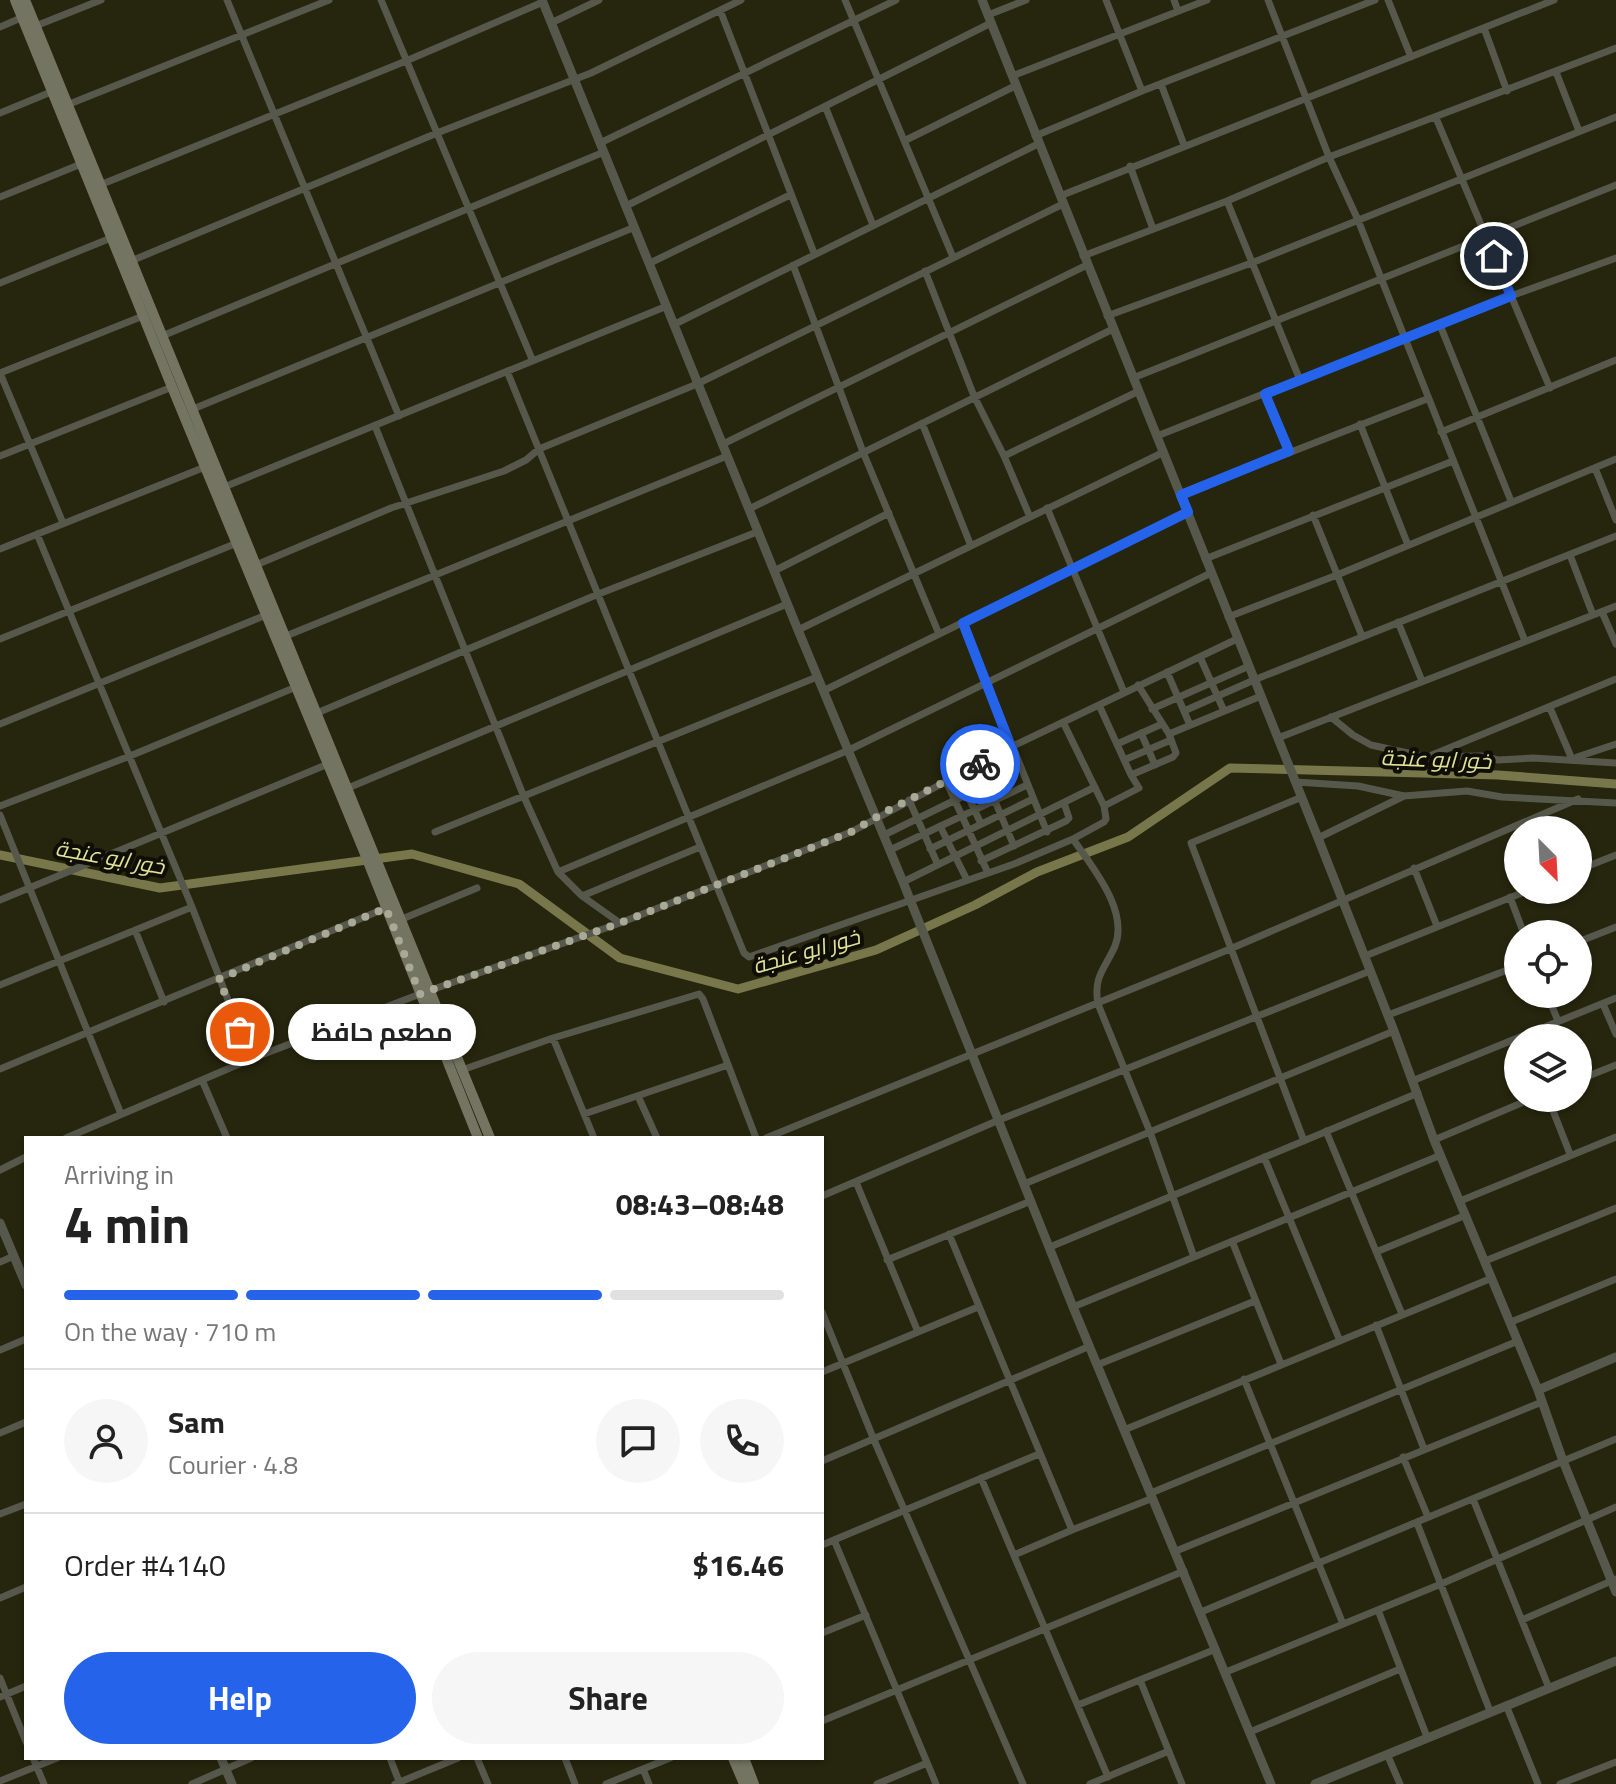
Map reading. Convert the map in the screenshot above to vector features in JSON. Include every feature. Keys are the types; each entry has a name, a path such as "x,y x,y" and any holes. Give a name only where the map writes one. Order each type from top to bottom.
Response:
{"main road":[{"path":"15,0 32,28 67,105 348,788 375,866 402,919 425,993 477,1136"},
{"path":"25,0 51,92 328,764 368,848"},
{"path":"375,866 386,908 462,1070 489,1136"},
{"path":"734,1760 744,1784"},
{"path":"745,1760 754,1784"}],"street":[{"path":"32,28 101,0"},
{"path":"227,0 399,416"},
{"path":"67,105 329,0"},
{"path":"381,0 532,359"},
{"path":"551,23 599,0"},
{"path":"131,261 437,133 573,80 741,0"},
{"path":"845,0 953,257"},
{"path":"162,336 469,209 602,148 896,0"},
{"path":"982,0 1294,776 1434,1140 1511,1322 1586,1519 1614,1580 1616,1592"},
{"path":"626,206 1026,0"},
{"path":"1106,0 1142,91"},
{"path":"1174,0 1178,11"},
{"path":"906,140 1014,81 1119,34 1207,0"},
{"path":"1268,0 1525,641"},
{"path":"675,324 930,198 1037,140 1142,91 1375,0"},
{"path":"1388,0 1411,57"},
{"path":"256,565 407,502 504,471 539,449 697,384 1130,166 1554,0"},
{"path":"100,185 406,61 542,1 757,532 877,817 1073,1307 1271,1784"},
{"path":"720,10 814,253"},
{"path":"0,27 23,17"},
{"path":"1484,28 1507,91"},
{"path":"723,444 949,333 1085,260 1153,229 1329,157 1616,48"},
{"path":"1556,72 1579,131"},
{"path":"1161,84 1184,145"},
{"path":"0,113 51,92"},
{"path":"825,106 873,225"},
{"path":"1107,316 1254,262 1616,117"},
{"path":"1436,118 1550,388"},
{"path":"0,197 81,164"},
{"path":"1130,166 1153,229"},
{"path":"1133,378 1616,185"},
{"path":"650,263 790,195"},
{"path":"1227,201 1300,380"},
{"path":"193,409 635,227"},
{"path":"0,283 111,238"},
{"path":"1157,436 1511,296 1616,258"},
{"path":"793,265 863,452 939,634"},
{"path":"925,271 974,396 1030,517"},
{"path":"224,487 667,306"},
{"path":"63,523 0,373 143,316"},
{"path":"1440,325 1511,501"},
{"path":"749,509 1113,329"},
{"path":"1441,432 1616,360"},
{"path":"507,371 687,817 744,953 749,957 1031,857 1104,822 1104,806 1063,722"},
{"path":"0,456 172,387"},
{"path":"1004,456 1139,391"},
{"path":"1265,394 1289,451"},
{"path":"1181,495 1427,399"},
{"path":"922,423 971,546"},
{"path":"1360,424 1408,545"},
{"path":"375,426 524,797 558,872 582,896 620,923"},
{"path":"798,630 1164,452"},
{"path":"286,636 727,456"},
{"path":"1228,617 1616,459"},
{"path":"1205,559 1453,461"},
{"path":"0,549 205,467"},
{"path":"1595,468 1616,520"},
{"path":"1047,508 1124,692"},
{"path":"823,691 1188,512"},
{"path":"774,571 889,513"},
{"path":"1313,515 1362,636"},
{"path":"317,713 596,595 757,532"},
{"path":"37,534 192,907 251,1059"},
{"path":"1184,711 1362,636 1616,536"},
{"path":"0,639 237,543"},
{"path":"1570,555 1593,615"},
{"path":"558,872 849,750 1211,573"},
{"path":"348,788 787,604"},
{"path":"1278,738 1616,606"},
{"path":"1602,612 1616,644"},
{"path":"0,724 266,615"},
{"path":"1398,622 1422,681"},
{"path":"963,623 1047,832"},
{"path":"71,1136 251,1059 620,923 851,832 1011,747 1237,639"},
{"path":"1200,657 1224,711"},
{"path":"1152,709 1249,666"},
{"path":"1167,672 1190,725"},
{"path":"435,832 817,677"},
{"path":"1426,757 1616,679"},
{"path":"1131,775 1175,755 1176,750 1138,685"},
{"path":"0,806 296,687"},
{"path":"1124,760 1190,725 1261,696"},
{"path":"1099,705 1139,788 1104,806"},
{"path":"1550,708 1572,759"},
{"path":"1331,717 1371,745 1426,757 1481,756 1498,760 1572,759 1616,763"},
{"path":"1117,744 1162,724"},
{"path":"1141,733 1155,765"},
{"path":"1572,759 1616,744"},
{"path":"884,835 989,781 981,763"},
{"path":"0,900 328,764"},
{"path":"1294,776 1404,796 1467,791 1502,797 1616,803"},
{"path":"946,781 988,873"},
{"path":"890,850 1027,785"},
{"path":"980,787 1001,814 1014,846"},
{"path":"903,882 1095,787"},
{"path":"967,794 981,824"},
{"path":"1318,838 1404,796"},
{"path":"1302,797 1191,843 1304,1141"},
{"path":"930,849 1033,799"},
{"path":"771,1136 1230,949 1578,799"},
{"path":"909,800 938,865"},
{"path":"981,861 1068,820 1064,803"},
{"path":"0,815 121,1114"},
{"path":"940,826 967,880"},
{"path":"1073,839 1109,897 1118,925 1114,948 1096,982 1098,1004 1150,1132 1194,1257"},
{"path":"1025,842 1031,857"},
{"path":"582,896 700,847"},
{"path":"1592,865 1614,856 1616,866"},
{"path":"1414,868 1437,926"},
{"path":"402,919 477,888"},
{"path":"1365,956 1504,899"},
{"path":"0,985 192,907"},
{"path":"0,1069 386,908"},
{"path":"1592,936 1616,927"},
{"path":"135,930 164,1002"},
{"path":"824,1195 999,1120 1370,971"},
{"path":"1388,1015 1504,971"},
{"path":"462,1070 553,1038 699,994 755,1136"},
{"path":"1412,1081 1616,998"},
{"path":"1603,1004 1616,1034"},
{"path":"1553,1008 1558,1021"},
{"path":"1024,1184 1394,1031"},
{"path":"553,1038 593,1136"},
{"path":"584,1114 728,1065"},
{"path":"1592,1074 1616,1065"},
{"path":"202,1080 226,1136"},
{"path":"1050,1247 1418,1093"},
{"path":"638,1096 656,1136"},
{"path":"1434,1140 1504,1110"},
{"path":"1554,1112 1570,1154"},
{"path":"1326,1131 1402,1314"},
{"path":"1460,1201 1616,1137"},
{"path":"1073,1307 1441,1155"},
{"path":"1264,1157 1340,1341"},
{"path":"0,1170 24,1158"},
{"path":"856,1182 918,1332"},
{"path":"887,1260 1031,1201"},
{"path":"1485,1261 1616,1208"},
{"path":"1376,1252 1466,1215"},
{"path":"0,1223 24,1280"},
{"path":"949,1234 1072,1530"},
{"path":"1232,1241 1281,1364"},
{"path":"0,1262 14,1256"},
{"path":"1124,1430 1492,1278"},
{"path":"1511,1322 1616,1279"},
{"path":"1097,1365 1255,1301"},
{"path":"824,1371 978,1307"},
{"path":"824,1317 1023,1784"},
{"path":"1376,1325 1424,1449"},
{"path":"0,1350 24,1340"},
{"path":"1014,1555 1518,1341"},
{"path":"824,1460 1090,1346"},
{"path":"1538,1390 1616,1357"},
{"path":"1244,1379 1343,1624"},
{"path":"1176,1551 1542,1402"},
{"path":"0,1433 24,1423"},
{"path":"1201,1612 1616,1439"},
{"path":"824,1544 1039,1454"},
{"path":"1403,1457 1428,1517"},
{"path":"981,1478 1108,1777"},
{"path":"1473,1499 1549,1688"},
{"path":"0,1514 24,1505"},
{"path":"1226,1672 1441,1584 1616,1507"},
{"path":"1417,1523 1490,1711"},
{"path":"834,1540 936,1784"},
{"path":"824,1720 1184,1571"},
{"path":"1522,1620 1614,1580"},
{"path":"0,1598 24,1588"},
{"path":"1378,1610 1427,1737"},
{"path":"824,1632 866,1615"},
{"path":"1078,1705 1216,1649"},
{"path":"1315,1784 1616,1661"},
{"path":"1250,1732 1400,1669"},
{"path":"0,1678 3,1696 24,1738"},
{"path":"1140,1680 1182,1784"},
{"path":"3,1696 24,1687"},
{"path":"1506,1705 1538,1784"},
{"path":"1090,1784 1169,1751"},
{"path":"1387,1754 1400,1784"},
{"path":"222,1760 232,1784"},
{"path":"192,1784 247,1760"},
{"path":"391,1760 398,1783 453,1760"},
{"path":"478,1760 488,1784"},
{"path":"566,1760 575,1784"},
{"path":"606,1784 665,1760"},
{"path":"0,1781 34,1762 44,1784"},
{"path":"1560,1784 1616,1762"},
{"path":"877,1784 927,1763"},
{"path":"643,1769 649,1784"}],"waterway":[{"name":"خور ابو عنجة","path":"0,855 160,888 412,854 519,884 620,958 738,989 876,950 975,905 1037,872 1128,837 1230,768 1498,775 1616,784"}],"way so far":[{"path":"240,1032 219,979 386,908 420,994 599,931 851,832 980,764"}],"place":[{"name":"مطعم حافظ","path":"240,1032"}],"route":[{"path":"980,764 1011,747 963,623 1188,512 1181,495 1289,451 1265,394 1511,296 1494,256"}]}
